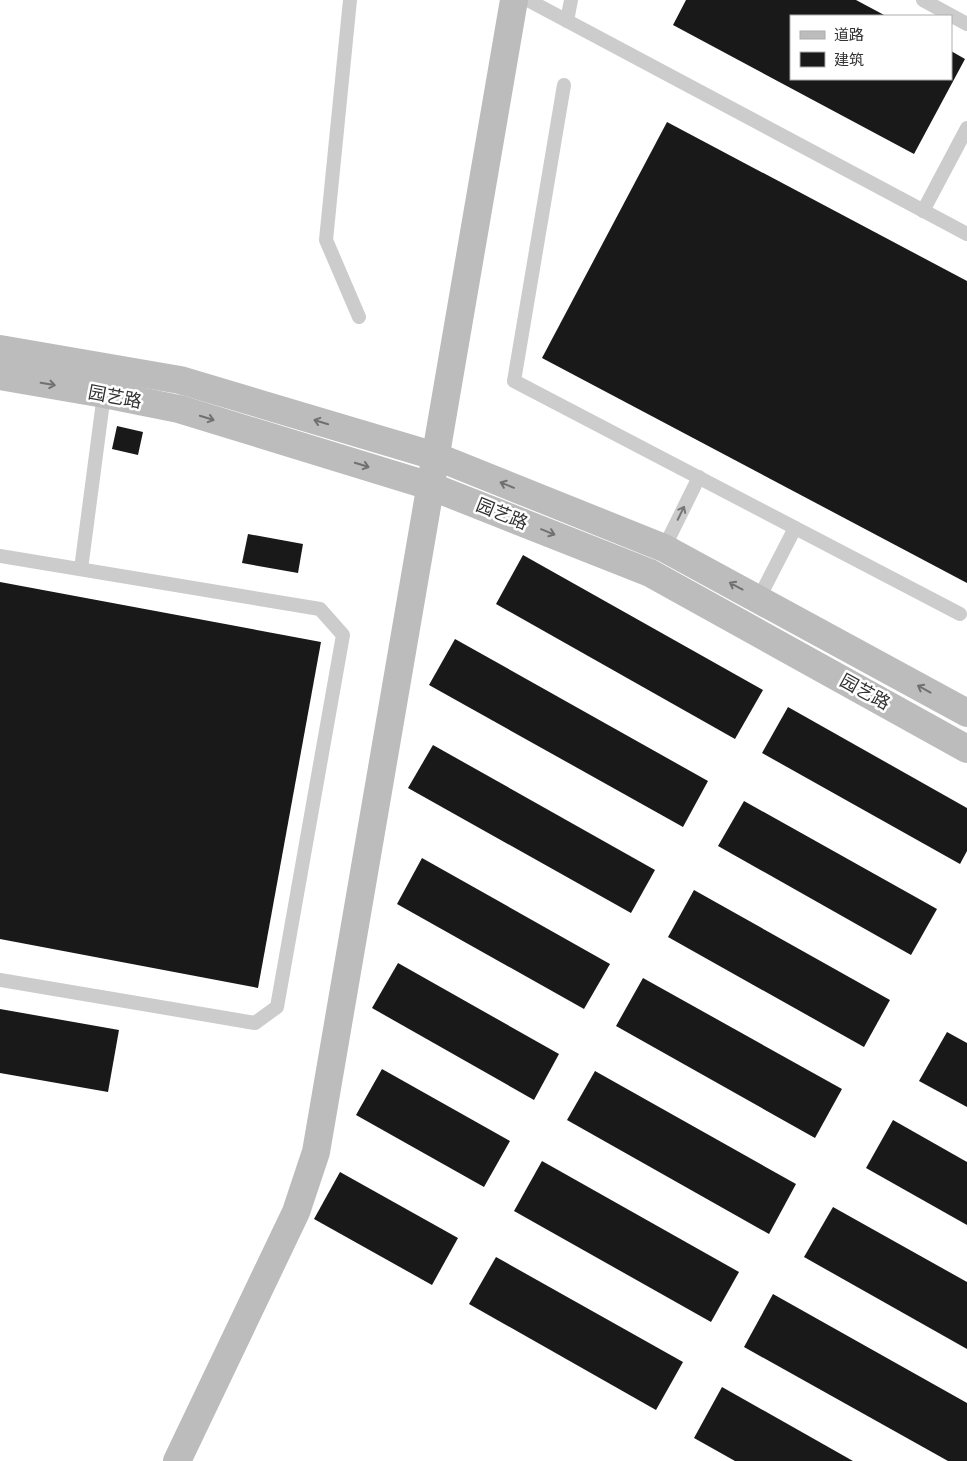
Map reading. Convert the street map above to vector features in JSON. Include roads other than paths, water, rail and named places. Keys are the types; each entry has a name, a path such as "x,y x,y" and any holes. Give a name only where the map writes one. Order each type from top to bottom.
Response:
{"street":[{"path":"177,1461 296,1212 316,1152 514,0"},
{"name":"园艺路","path":"0,349 180,380 435,456 664,548 759,598 967,713"},
{"name":"园艺路","path":"0,376 179,409 430,486 650,573 967,749"}],"lane":[{"path":"350,0 326,240 359,317"},
{"path":"528,0 967,234"},
{"path":"567,21 572,0"},
{"path":"923,0 950,15"},
{"path":"952,16 967,24"},
{"path":"564,85 514,381 960,614"},
{"path":"923,211 967,128"},
{"path":"81,569 104,394"},
{"path":"664,548 698,478"},
{"path":"759,598 795,528"},
{"path":"0,556 320,608 343,635 277,1007 255,1023 0,980"}]}
